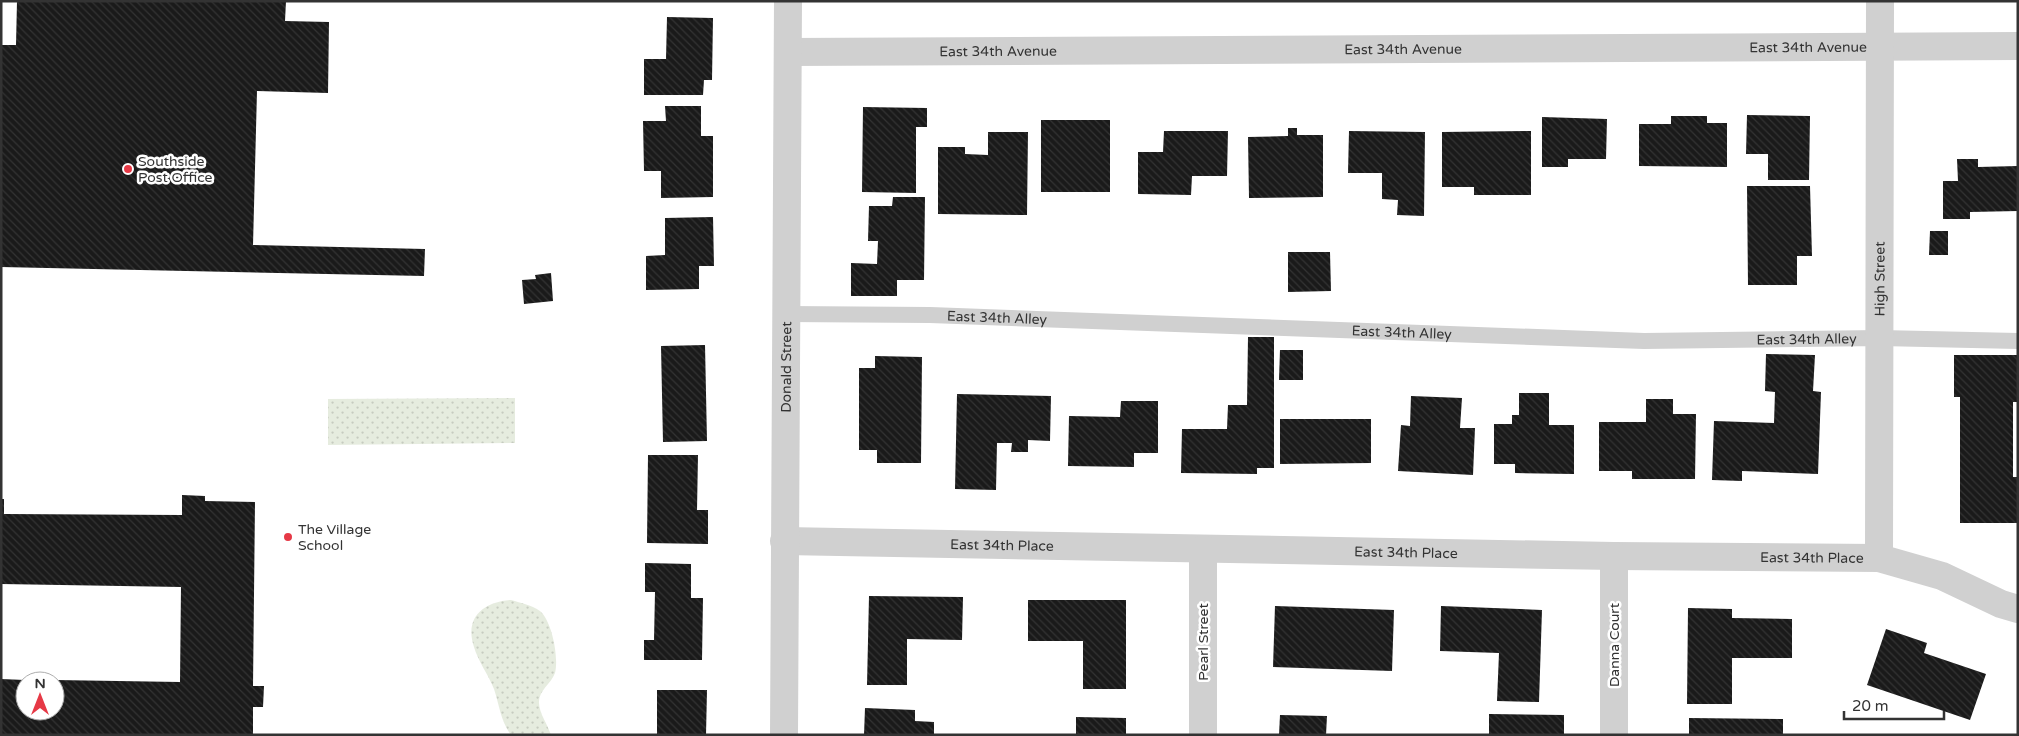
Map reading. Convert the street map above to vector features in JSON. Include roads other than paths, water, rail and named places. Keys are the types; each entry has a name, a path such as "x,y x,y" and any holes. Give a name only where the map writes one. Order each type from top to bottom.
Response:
{"street":[{"name":"Donald Street","path":"784,735 788,1"},
{"name":"High Street","path":"1880,1 1880,558"},
{"name":"East 34th Avenue","path":"788,52 2018,46"},
{"name":"East 34th Place","path":"784,541 1614,556 1880,558 1942,576 2001,604 2018,609"},
{"name":"Pearl Street","path":"1203,549 1203,735"},
{"name":"Danna Court","path":"1614,556 1614,735"}],"lane":[{"name":"East 34th Alley","path":"786,314 930,315 1644,341 1880,338 2018,341"}],"place":[{"name":"Southside Post Office","path":"128,169"},
{"name":"The Village School","path":"288,537"}]}
